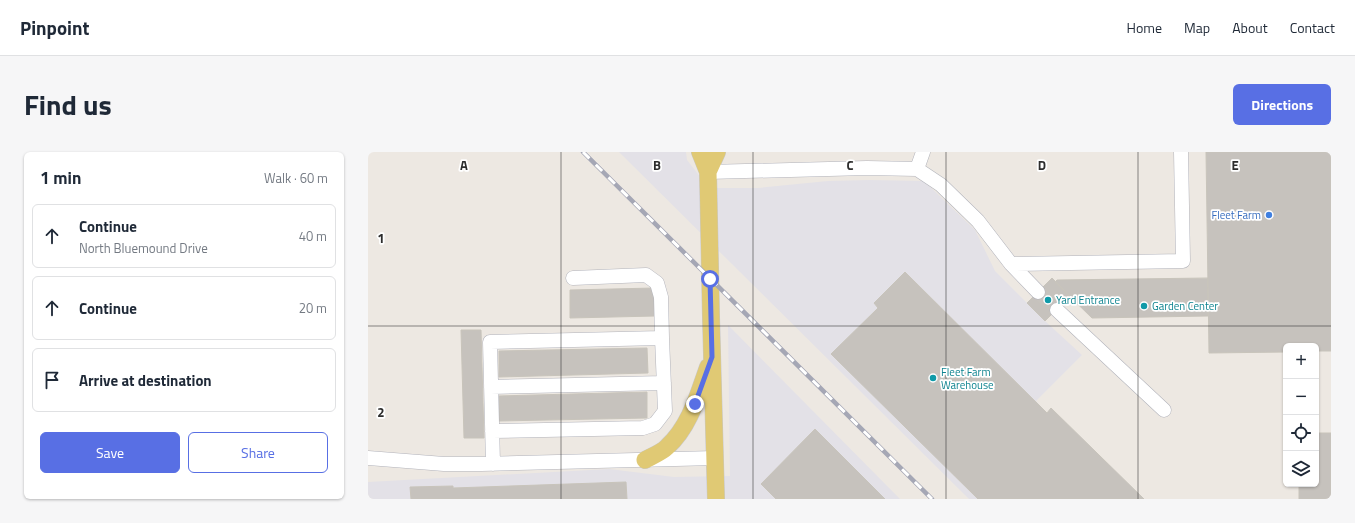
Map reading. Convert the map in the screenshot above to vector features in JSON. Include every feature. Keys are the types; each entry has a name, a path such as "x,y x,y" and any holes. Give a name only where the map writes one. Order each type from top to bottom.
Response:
{"main road":[{"path":"700,152 708,172 716,499"},
{"path":"708,172 717,152"},
{"path":"645,460 666,448 687,422 712,357"}],"street":[{"path":"917,169 923,152"},
{"path":"1011,264 1183,261 1181,152"},
{"path":"708,172 866,168 917,169 941,185 978,221 1011,264 1038,292"},
{"path":"492,430 643,428 655,424 665,411 661,297 657,283 646,275 573,278"},
{"path":"1057,310 1164,410"},
{"path":"493,464 490,342 662,338"},
{"path":"491,387 664,383"},
{"path":"368,458 444,464 493,464 715,458"}],"shaded area":[{"path":"619,152 686,152 687,160 709,188 758,188 828,181 924,181 975,230 995,271 1045,321 1082,355 1036,401 1047,413 1051,408 1144,499 969,499"},
{"path":"728,325 900,499 368,499 368,482 609,469 674,477 730,476"}],"building":[{"name":"Fleet Farm","path":"1206,152 1331,152 1331,351 1319,351 1319,343 1283,343 1283,352 1209,353"},
{"name":"Fleet Farm Warehouse","path":"905,272 1047,413 1051,408 1144,499 978,499 831,354 878,308 874,303"},
{"name":"Yard Entrance","path":"1052,278 1070,296 1045,321 1027,303"},
{"name":"Garden Center","path":"1208,278 1208,316 1092,318 1055,282 1057,280"},
{"path":"654,288 655,316 570,318 570,290"},
{"path":"461,330 481,330 484,438 464,438"},
{"path":"647,348 648,373 499,377 499,351"},
{"path":"647,392 647,418 499,421 498,396"},
{"path":"815,429 885,499 776,499 761,484"},
{"path":"1319,433 1331,433 1331,499 1299,499 1299,487 1319,487"},
{"path":"626,482 627,499 411,499 410,487 453,486 453,488"}],"tunnel":[{"path":"1038,292 1057,310"}],"railway":[{"path":"583,152 932,499"}],"place":[{"name":"Fleet Farm","path":"1269,215"},
{"name":"Yard Entrance","path":"1048,300"},
{"name":"Garden Center","path":"1144,306"},
{"name":"Fleet Farm Warehouse","path":"933,378"}],"route":[{"path":"695,404 712,357 710,279"}]}
